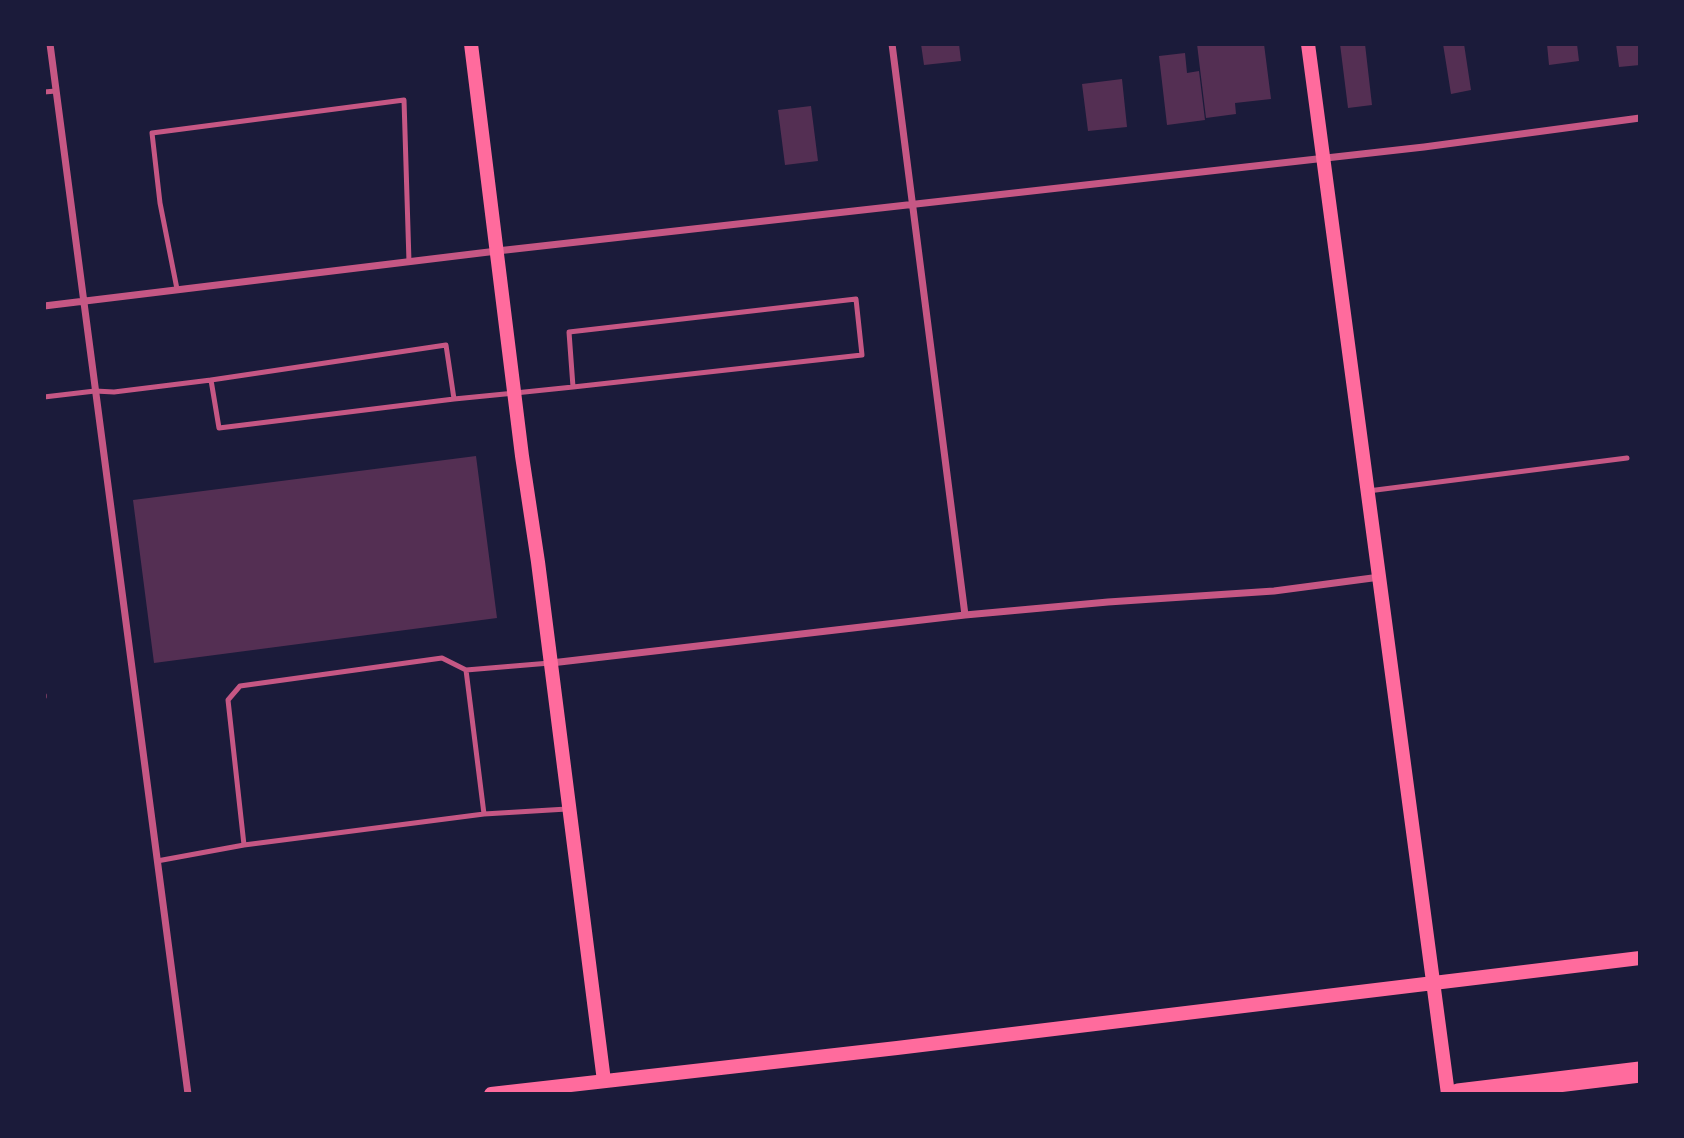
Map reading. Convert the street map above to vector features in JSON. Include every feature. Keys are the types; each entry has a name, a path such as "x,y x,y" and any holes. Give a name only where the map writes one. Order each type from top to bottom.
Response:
{"highway":[{"path":"1458,1094 1640,1072"}],"main road":[{"path":"471,44 604,1081"},
{"path":"1308,44 1448,1094"},
{"path":"491,1094 1640,958"}],"street":[{"path":"50,44 188,1094"},
{"path":"892,44 965,615"},
{"path":"44,306 496,251 1323,159 1640,118"},
{"path":"550,663 965,615 1274,591 1380,577"}],"lane":[{"path":"44,92 56,91"},
{"path":"177,289 160,203 152,132 404,100 409,261"},
{"path":"211,380 219,428 454,399 573,387 862,355 856,299 569,332 573,387"},
{"path":"44,397 94,391 114,392 211,380 446,345 454,399"},
{"path":"1368,491 1627,458"},
{"path":"244,845 228,700 240,686 442,658 466,670 550,663"},
{"path":"466,670 484,814"},
{"path":"157,861 244,845 484,814 570,809"}],"building":[{"path":"921,44 959,44 961,61 924,65"},
{"path":"1197,44 1264,44 1271,99 1235,103 1236,114 1206,118"},
{"path":"1340,44 1365,44 1372,105 1348,108"},
{"path":"1443,44 1464,44 1471,90 1451,94"},
{"path":"1547,44 1577,44 1579,61 1549,65"},
{"path":"1616,44 1640,44 1640,65 1619,67"},
{"path":"1185,53 1187,73 1199,71 1205,120 1167,125 1159,56"},
{"path":"1122,79 1127,127 1088,131 1082,84"},
{"path":"811,106 818,161 785,165 778,110"},
{"path":"476,456 497,618 154,663 133,500"}]}
